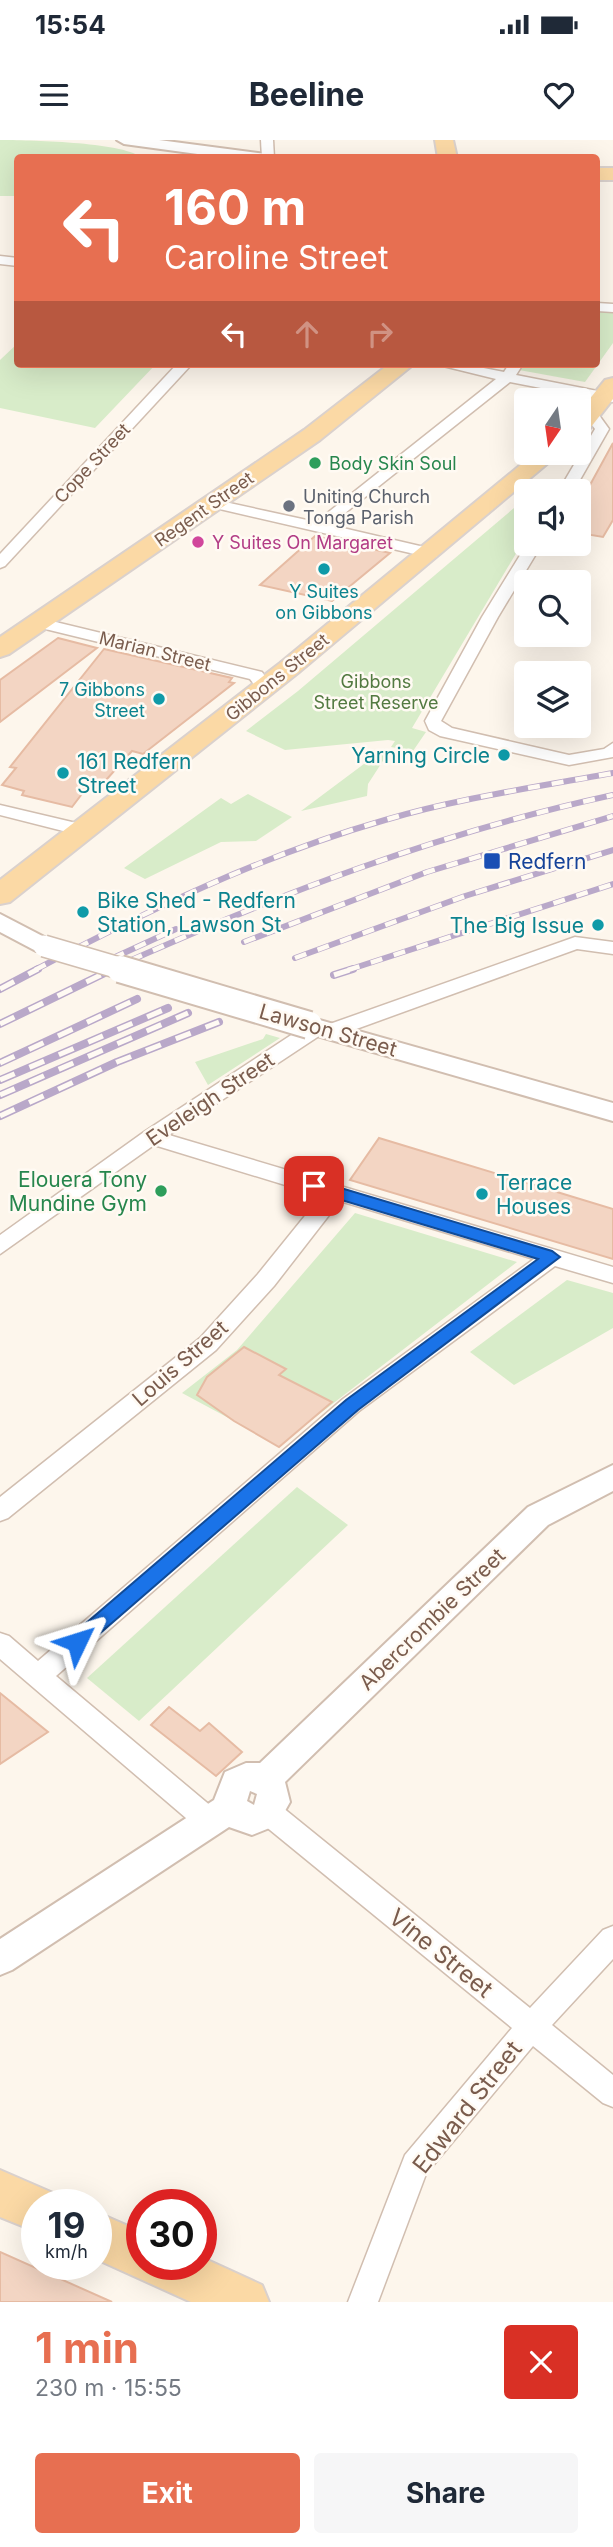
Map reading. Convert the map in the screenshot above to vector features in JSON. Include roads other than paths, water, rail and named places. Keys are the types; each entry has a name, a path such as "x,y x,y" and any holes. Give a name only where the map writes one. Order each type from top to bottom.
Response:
{"main road":[{"name":"Regent Street","path":"0,649 312,435 398,368"},
{"name":"Gibbons Street","path":"0,895 265,688 535,466"},
{"path":"0,2193 21,2202"},
{"path":"197,2280 245,2302"}],"street":[{"path":"124,140 235,154"},
{"name":"Cope Street","path":"5,557 181,368"},
{"path":"489,368 512,370 600,404 602,429 573,479"},
{"path":"319,527 512,370"},
{"path":"211,503 432,553"},
{"path":"528,556 449,691 433,721 435,726 446,732 569,760 610,753 613,748"},
{"name":"Marian Street","path":"38,623 256,675 263,681 265,688"},
{"path":"0,810 83,830"},
{"name":"Lawson Street","path":"0,922 44,946"},
{"name":"Lawson Street","path":"0,937 44,946 613,1112"},
{"name":"Eveleigh Street","path":"0,1246 151,1137 319,1028 575,943 613,948"},
{"path":"151,1137 613,1275"},
{"name":"Louis Street","path":"0,1511 208,1344 266,1280 336,1192"},
{"path":"38,1676 352,1405 552,1257"},
{"name":"Abercrombie Street","path":"265,1780 538,1516 613,1477"},
{"path":"0,1644 220,1814 248,1818 268,1812 275,1799 271,1785 265,1780 250,1777 237,1782 220,1814 0,1958"},
{"name":"Vine Street","path":"268,1812 613,2093"},
{"name":"Edward Street","path":"363,2302 415,2165 531,2027 613,1939"}],"railway":[{"path":"35,970 206,886 339,834 441,805 613,773"},
{"path":"109,970 232,917 356,869 483,828 613,795"},
{"path":"244,942 427,872 613,816"},
{"path":"295,958 465,896 613,850"},
{"path":"348,970 613,884"},
{"path":"113,958 176,929"},
{"path":"0,989 38,969"},
{"path":"0,1024 113,969"},
{"path":"334,975 353,969"},
{"path":"0,1063 137,999"},
{"path":"0,1080 168,1008"},
{"path":"0,1095 188,1013"},
{"path":"0,1116 117,1062 219,1022"}],"place":[{"name":"Body Skin Soul","path":"315,463"},
{"name":"Uniting Church Tonga Parish","path":"289,506"},
{"name":"Y Suites On Margaret","path":"198,542"},
{"name":"Y Suites on Gibbons","path":"324,569"},
{"name":"7 Gibbons Street","path":"159,699"},
{"name":"Yarning Circle","path":"504,755"},
{"name":"161 Redfern Street","path":"63,773"},
{"name":"Redfern","path":"492,861"},
{"name":"Bike Shed - Redfern Station, Lawson St","path":"83,912"},
{"name":"The Big Issue","path":"598,925"},
{"name":"Elouera Tony Mundine Gym","path":"161,1191"},
{"name":"Terrace Houses","path":"482,1194"}],"park label":[{"name":"Gibbons Street Reserve","path":"376,691"}]}
